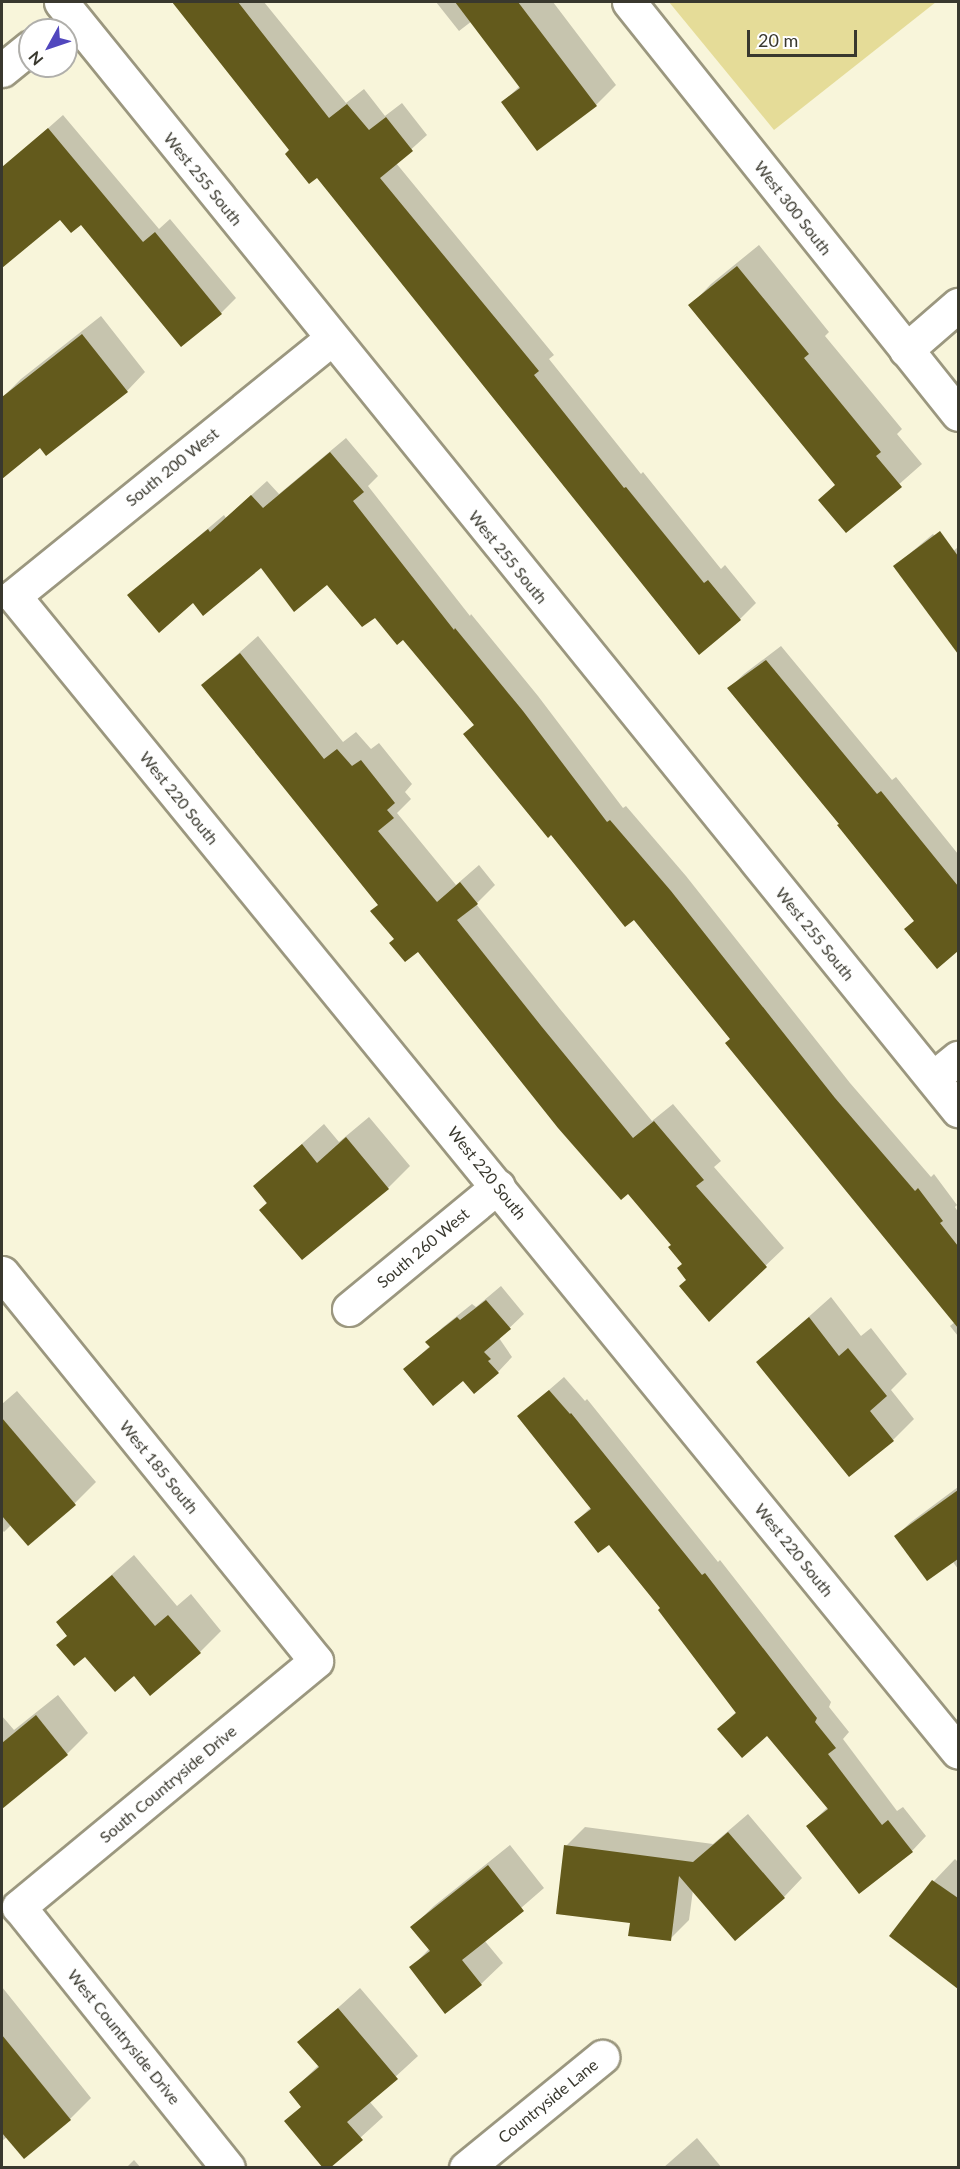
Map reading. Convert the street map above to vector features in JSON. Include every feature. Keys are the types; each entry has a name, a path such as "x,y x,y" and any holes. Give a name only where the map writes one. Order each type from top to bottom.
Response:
{"street":[{"name":"West 300 South","path":"629,2 958,414"},
{"name":"West 255 South","path":"61,15 331,339 958,1110"},
{"path":"2,70 18,57"},
{"path":"906,350 958,305"},
{"name":"South 200 West","path":"14,596 331,339"},
{"name":"West 220 South","path":"14,596 958,1752"},
{"path":"933,1078 958,1058"},
{"name":"South 260 West","path":"349,1309 498,1186"},
{"name":"West 185 South","path":"4,1280 316,1661"},
{"name":"South Countryside Drive","path":"19,1907 316,1661"},
{"name":"West Countryside Drive","path":"19,1907 228,2168"},
{"name":"Countryside Lane","path":"466,2168 602,2057"}],"shaded area":[{"path":"669,2 936,2 774,130"}],"building":[{"path":"172,2 238,2 329,118 347,104 369,130 386,117 413,151 380,178 539,371 534,375 624,488 626,487 704,583 708,580 741,620 699,655 317,178 309,184 285,154 289,150"},
{"path":"455,2 518,2 597,106 537,151 501,102 520,88"},
{"path":"48,128 143,242 155,232 222,314 181,347 81,225 71,233 60,220 2,268 2,167"},
{"path":"737,266 809,354 804,358 881,452 876,456 902,487 846,533 818,500 835,485 688,305"},
{"path":"82,334 128,392 46,456 40,448 2,479 2,397"},
{"path":"330,452 364,492 353,501 454,630 455,628 523,711 607,822 610,820 671,891 835,1098 915,1191 918,1188 943,1221 940,1223 958,1246 958,1328 725,1043 730,1039 634,920 625,927 551,835 548,838 463,734 474,725 403,640 397,645 375,618 362,627 327,585 294,612 261,568 203,616 193,603 159,633 127,595 208,529 210,532 251,495 263,508"},
{"path":"940,531 958,556 958,654 893,566"},
{"path":"240,653 324,759 337,749 352,766 361,760 395,803 387,810 394,818 378,831 437,902 460,882 478,904 457,920 542,1027 633,1138 654,1121 704,1180 696,1186 767,1267 709,1322 679,1286 686,1280 677,1268 682,1264 668,1247 671,1245 628,1194 621,1200 558,1128 418,952 405,962 389,943 394,939 370,911 378,905 201,685"},
{"path":"766,660 877,794 881,791 958,886 958,951 937,969 904,929 914,921 837,825 839,824 727,688"},
{"path":"346,1137 389,1189 302,1260 259,1210 267,1203 253,1186 302,1144 317,1163"},
{"path":"486,1300 511,1329 484,1352 491,1359 488,1361 499,1373 474,1394 463,1381 433,1406 403,1369 430,1347 425,1342 457,1317 460,1320"},
{"path":"809,1317 839,1356 848,1348 887,1396 870,1411 894,1441 849,1477 756,1362"},
{"path":"549,1390 571,1413 702,1575 705,1573 817,1718 815,1722 836,1748 828,1754 882,1825 888,1820 913,1852 859,1894 806,1826 828,1809 767,1736 742,1758 717,1729 736,1713 658,1610 660,1608 609,1545 598,1553 574,1522 591,1509 517,1416"},
{"path":"2,1418 76,1505 28,1546 2,1516"},
{"path":"958,1490 958,1559 927,1581 894,1536"},
{"path":"112,1575 155,1626 168,1615 201,1653 150,1696 134,1676 115,1692 85,1657 74,1666 56,1645 67,1636 56,1622"},
{"path":"36,1715 68,1755 2,1809 2,1743"},
{"path":"728,1832 785,1898 735,1941 679,1876 671,1941 628,1936 630,1923 556,1914 564,1845 693,1862"},
{"path":"488,1865 524,1911 462,1960 482,1985 445,2014 409,1967 430,1951 410,1927"},
{"path":"932,1880 958,1898 958,1989 889,1936"},
{"path":"338,2008 398,2079 347,2122 363,2140 330,2168 323,2168 284,2121 301,2107 289,2092 319,2067 297,2042"},
{"path":"2,2035 71,2120 24,2159 2,2133"}]}
